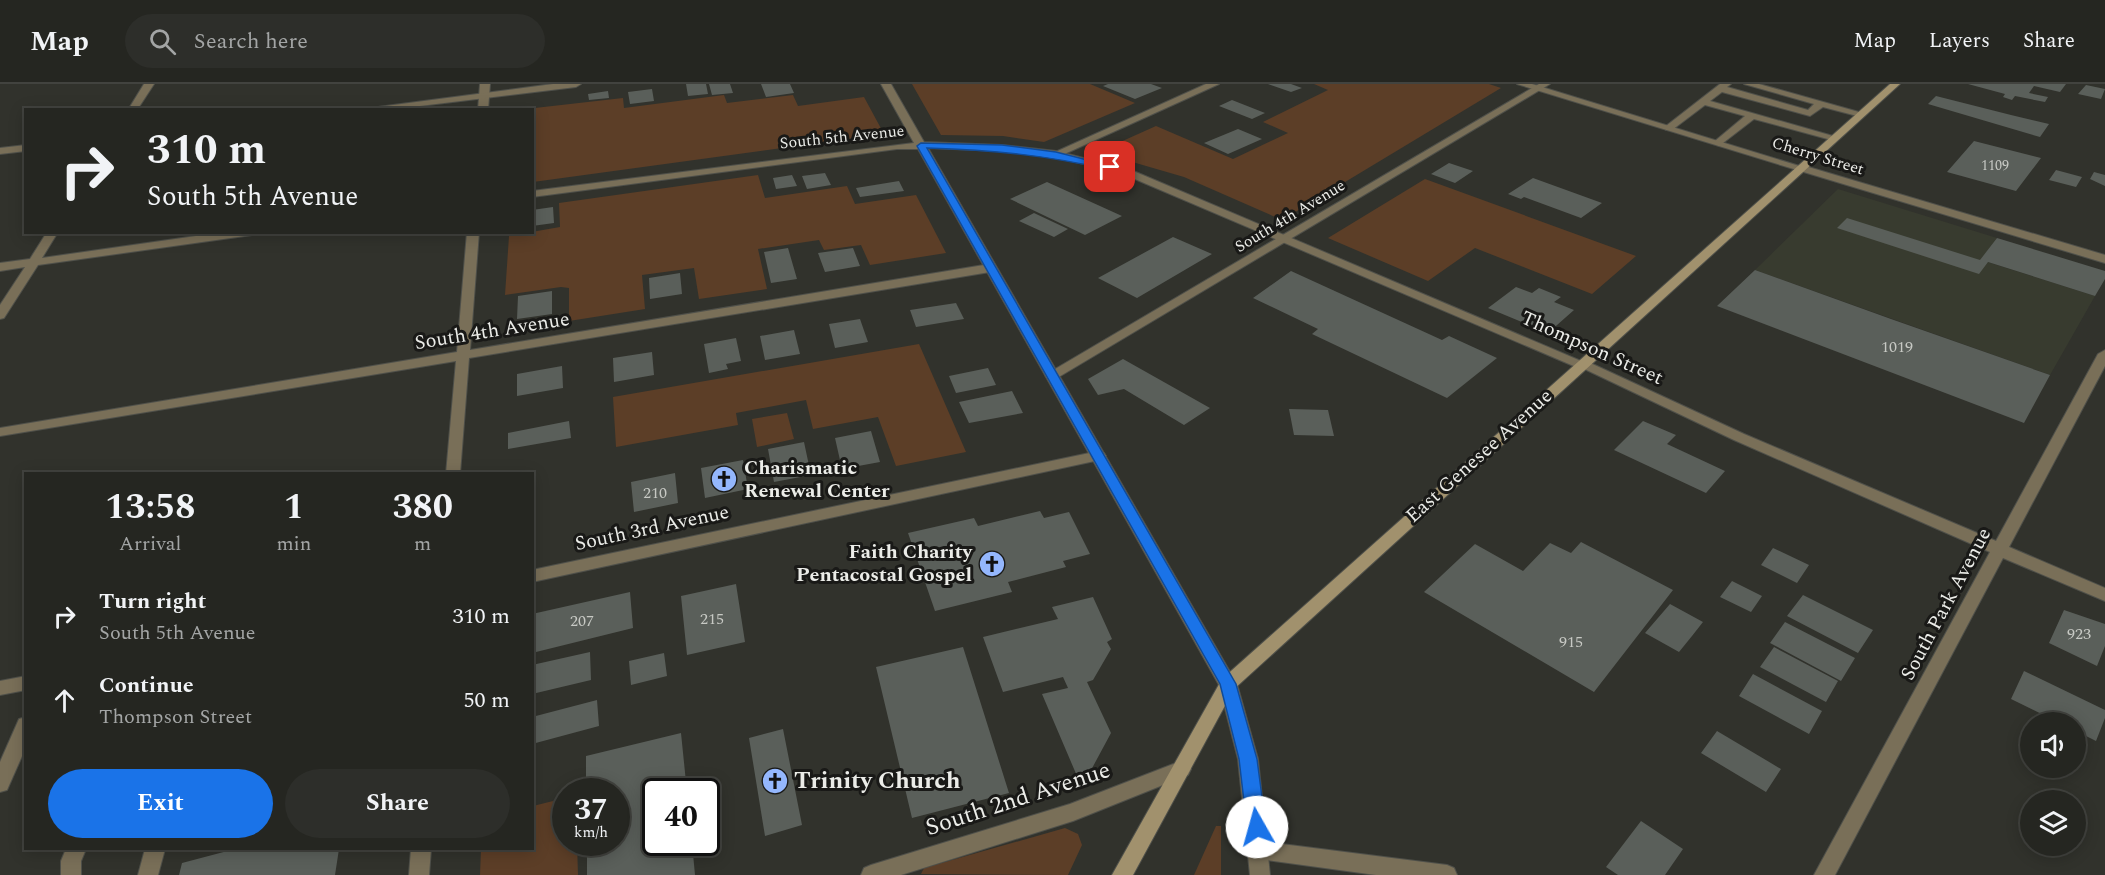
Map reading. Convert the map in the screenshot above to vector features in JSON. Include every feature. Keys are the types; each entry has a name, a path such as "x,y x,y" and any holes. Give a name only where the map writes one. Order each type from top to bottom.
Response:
{"main road":[{"name":"East Genesee Avenue","path":"1122,875 1228,684 1581,364 1895,84"}],"street":[{"path":"133,108 148,84"},
{"path":"483,108 485,84"},
{"path":"376,108 576,84"},
{"path":"886,84 1228,684 1248,759 1260,875"},
{"path":"1056,154 1214,84"},
{"name":"Cherry Street","path":"1522,84 1541,86 1669,128 2105,259"},
{"path":"1749,84 1861,114"},
{"path":"1669,128 1722,85 1810,112 1820,104"},
{"name":"South 4th Avenue","path":"1052,375 1541,86"},
{"path":"1703,102 1835,138"},
{"path":"1719,143 1753,115"},
{"name":"South 5th Avenue","path":"534,194 871,148 921,146 1002,148 1056,154"},
{"path":"0,151 24,148"},
{"name":"Thompson Street","path":"1056,154 1127,172 1286,238 1581,364 1739,437 2105,595"},
{"path":"0,315 52,234"},
{"path":"0,267 238,234"},
{"path":"453,472 473,234"},
{"name":"South 4th Avenue","path":"0,432 990,268"},
{"name":"South Park Avenue","path":"1824,875 2105,354"},
{"name":"South 3rd Avenue","path":"534,576 1099,456"},
{"path":"0,688 24,683"},
{"path":"0,784 24,729"},
{"name":"South 2nd Avenue","path":"871,875 1073,812 1181,769"},
{"path":"67,874 76,850"},
{"path":"148,875 155,850"},
{"path":"418,875 421,850"},
{"path":"1259,850 1447,875"}],"shaded area":[{"path":"912,84 1090,84 1135,103 1044,142 1003,136 941,135"},
{"path":"1314,84 1489,84 1501,88 1282,220 1184,177 1098,152 1156,126 1233,159 1288,133 1263,122 1328,90"},
{"path":"724,95 727,103 793,95 798,106 864,97 884,134 534,182 534,108 623,98 624,108"},
{"path":"758,175 765,198 847,186 855,204 916,195 946,253 870,265 861,245 824,250 819,240 758,249 767,289 699,299 694,268 642,275 645,309 569,321 569,288 561,287 505,295 509,236 534,234 534,232 560,227 559,203"},
{"path":"1425,179 1636,256 1592,294 1475,248 1428,281 1328,238"},
{"path":"1838,189 1997,238 1981,260 2095,296 2050,375 1755,270"},
{"path":"919,344 966,452 896,466 878,417 813,429 806,400 736,413 738,425 616,447 613,397"},
{"path":"787,413 794,439 757,447 752,419"},
{"path":"552,801 552,856 577,856 578,875 480,875 481,850 534,850 534,806"},
{"path":"1216,826 1221,826 1221,875 1194,875"},
{"path":"1065,828 1078,834 1082,845 1068,875 921,874 924,868"}],"building":[{"path":"686,84 706,84 708,94 688,96"},
{"path":"709,84 730,84 733,93 712,95"},
{"path":"761,84 790,84 794,93 766,97"},
{"path":"1151,84 1162,88 1135,99 1103,86"},
{"path":"1268,84 1291,84 1302,88 1291,92"},
{"path":"1968,84 2066,84 2060,92 2034,86 2029,93 2048,97 2045,102 2015,96 2012,100 2003,97 2005,94"},
{"path":"2086,85 2105,89 2101,99 2078,94"},
{"path":"652,89 654,101 630,104 628,92"},
{"path":"608,91 609,98 589,100 588,94"},
{"path":"1936,96 2049,124 2040,137 1928,104"},
{"path":"1232,100 1265,113 1252,119 1219,106"},
{"path":"1238,129 1262,139 1228,154 1204,143"},
{"path":"1974,141 2041,158 2016,191 1947,172"},
{"path":"1449,163 1473,171 1455,183 1431,174"},
{"path":"2056,170 2082,177 2076,187 2049,180"},
{"path":"2094,172 2105,175 2105,186 2090,179"},
{"path":"825,173 831,185 807,189 802,176"},
{"path":"792,175 797,186 776,189 773,178"},
{"path":"1533,178 1602,203 1581,218 1524,197 1521,199 1508,194"},
{"path":"899,181 904,191 860,197 856,188"},
{"path":"1047,182 1122,216 1085,235 1010,199"},
{"path":"553,207 554,223 534,226 534,210"},
{"path":"1034,213 1068,229 1054,237 1019,221"},
{"path":"1847,218 1980,260 1997,238 2105,271 2105,279 2095,296 1988,262 1979,274 1837,228"},
{"path":"1173,237 1212,254 1137,298 1098,278"},
{"path":"788,248 797,279 771,283 764,252"},
{"path":"853,248 860,266 825,272 818,253"},
{"path":"1755,270 2050,375 2024,423 1717,306"},
{"path":"1291,271 1442,340 1449,336 1497,358 1447,398 1312,334 1318,329 1253,298"},
{"path":"680,273 682,294 650,299 649,278"},
{"path":"1516,287 1532,293 1539,288 1561,297 1554,302 1574,310 1548,333 1488,308"},
{"path":"552,291 552,314 517,319 518,296"},
{"path":"956,303 964,319 916,327 910,310"},
{"path":"860,319 868,342 835,348 829,324"},
{"path":"794,330 800,354 765,360 760,336"},
{"path":"736,338 741,361 726,364 728,369 709,373 704,344"},
{"path":"652,352 654,375 614,382 613,358"},
{"path":"1123,359 1210,408 1184,425 1124,389 1098,395 1088,379"},
{"path":"562,366 563,388 517,396 517,374"},
{"path":"988,368 996,385 956,393 949,376"},
{"path":"1012,391 1023,413 969,423 959,402"},
{"path":"1289,409 1328,410 1334,436 1294,435"},
{"path":"569,421 571,438 508,449 508,433"},
{"path":"1643,421 1676,435 1667,444 1725,471 1706,493 1614,450"},
{"path":"871,431 880,462 842,469 835,438"},
{"path":"804,442 811,475 774,482 768,449"},
{"name":"Charismatic Renewal Center","path":"743,460 748,489 705,498 701,468"},
{"path":"675,473 678,503 634,512 631,482"},
{"name":"Faith Charity Pentacostal Gospel","path":"1040,511 1044,518 1069,512 1090,554 1063,561 1066,567 1008,582 1012,592 935,611 908,533 974,518 978,526"},
{"path":"1581,542 1673,590 1594,692 1424,592 1475,544 1523,571 1550,543 1571,553"},
{"path":"1773,548 1809,565 1797,583 1761,565"},
{"path":"1732,581 1762,596 1751,612 1720,597"},
{"path":"736,584 745,642 687,655 681,596"},
{"path":"630,592 633,628 534,653 534,614"},
{"path":"1803,595 1873,630 1858,653 1787,616"},
{"path":"1093,597 1112,639 1107,642 1111,649 1093,680 1087,682 1111,733 1090,772 1077,776 1042,694 1068,688 1063,677 1003,692 983,637 1058,619 1052,607"},
{"path":"1670,604 1703,622 1679,652 1645,633"},
{"path":"2064,610 2105,624 2105,646 2097,666 2049,643"},
{"path":"1785,622 1855,658 1841,681 1770,643"},
{"path":"963,647 1009,793 912,818 876,667"},
{"path":"1774,647 1838,681 1826,702 1760,667"},
{"path":"590,652 591,680 534,694 534,665"},
{"path":"664,653 667,676 631,685 629,661"},
{"path":"2024,671 2105,710 2105,718 2096,741 2086,736 2086,712 2038,712 2011,699"},
{"path":"1753,674 1822,711 1809,734 1739,696"},
{"path":"597,700 599,726 534,743 534,716"},
{"name":"Trinity Church","path":"783,729 802,825 765,836 749,738"},
{"path":"1717,731 1781,769 1766,792 1701,753"},
{"path":"681,733 686,778 642,778 642,856 693,856 695,875 587,875 587,856 630,856 630,778 586,778 586,756"},
{"path":"1641,821 1683,849 1665,875 1618,875 1606,867"},
{"path":"231,850 339,850 335,875 179,875 182,863"}],"place":[{"name":"Charismatic Renewal Center","path":"724,479"},
{"name":"Faith Charity Pentacostal Gospel","path":"992,564"},
{"name":"Trinity Church","path":"775,781"}],"route":[{"path":"1110,167 1056,154 1002,148 954,145 921,146 1228,684 1240,720 1248,759 1257,827"}]}
